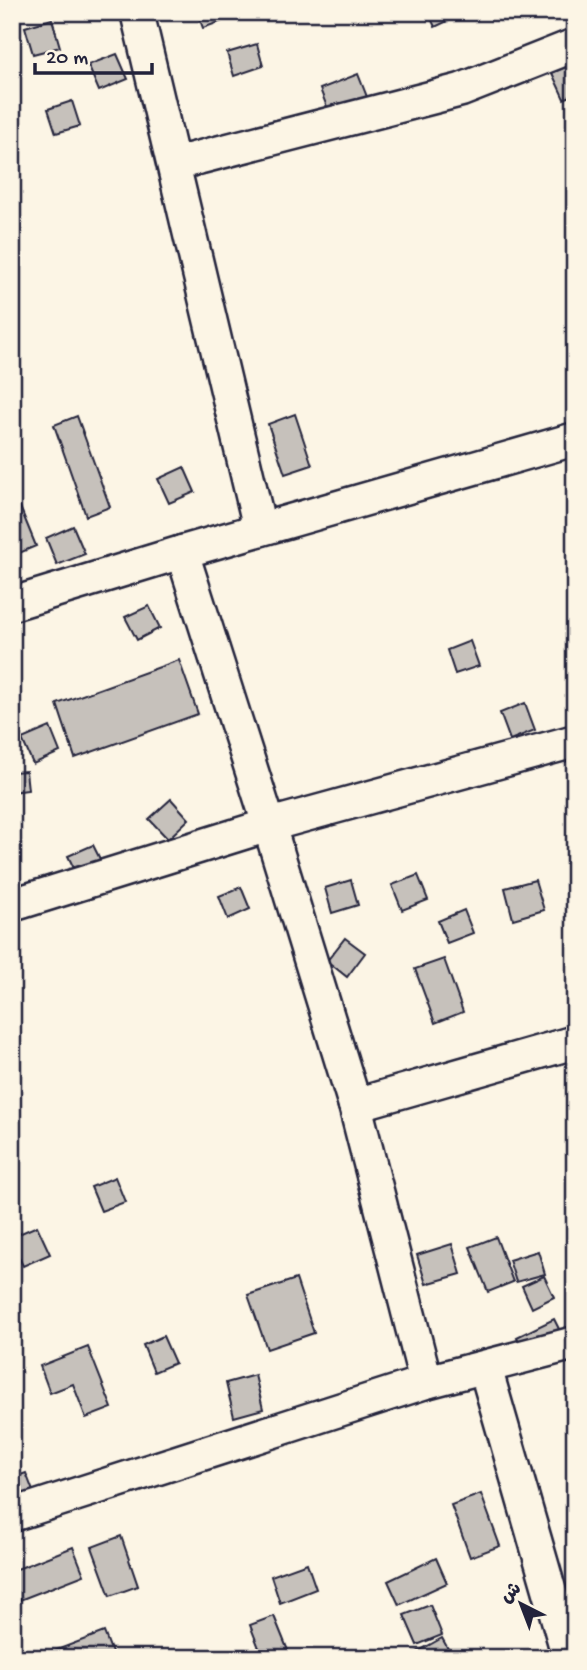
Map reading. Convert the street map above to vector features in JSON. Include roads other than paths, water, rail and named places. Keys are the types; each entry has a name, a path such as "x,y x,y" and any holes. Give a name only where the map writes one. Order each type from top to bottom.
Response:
{"street":[{"path":"137,12 260,529"},
{"path":"174,164 461,90 575,45"},
{"path":"12,604 181,552 575,439"},
{"path":"181,552 355,1105 426,1382"},
{"path":"12,905 269,825 575,741"},
{"path":"355,1105 575,1042"},
{"path":"12,1515 426,1382 575,1343"},
{"path":"485,1367 564,1656"}]}
